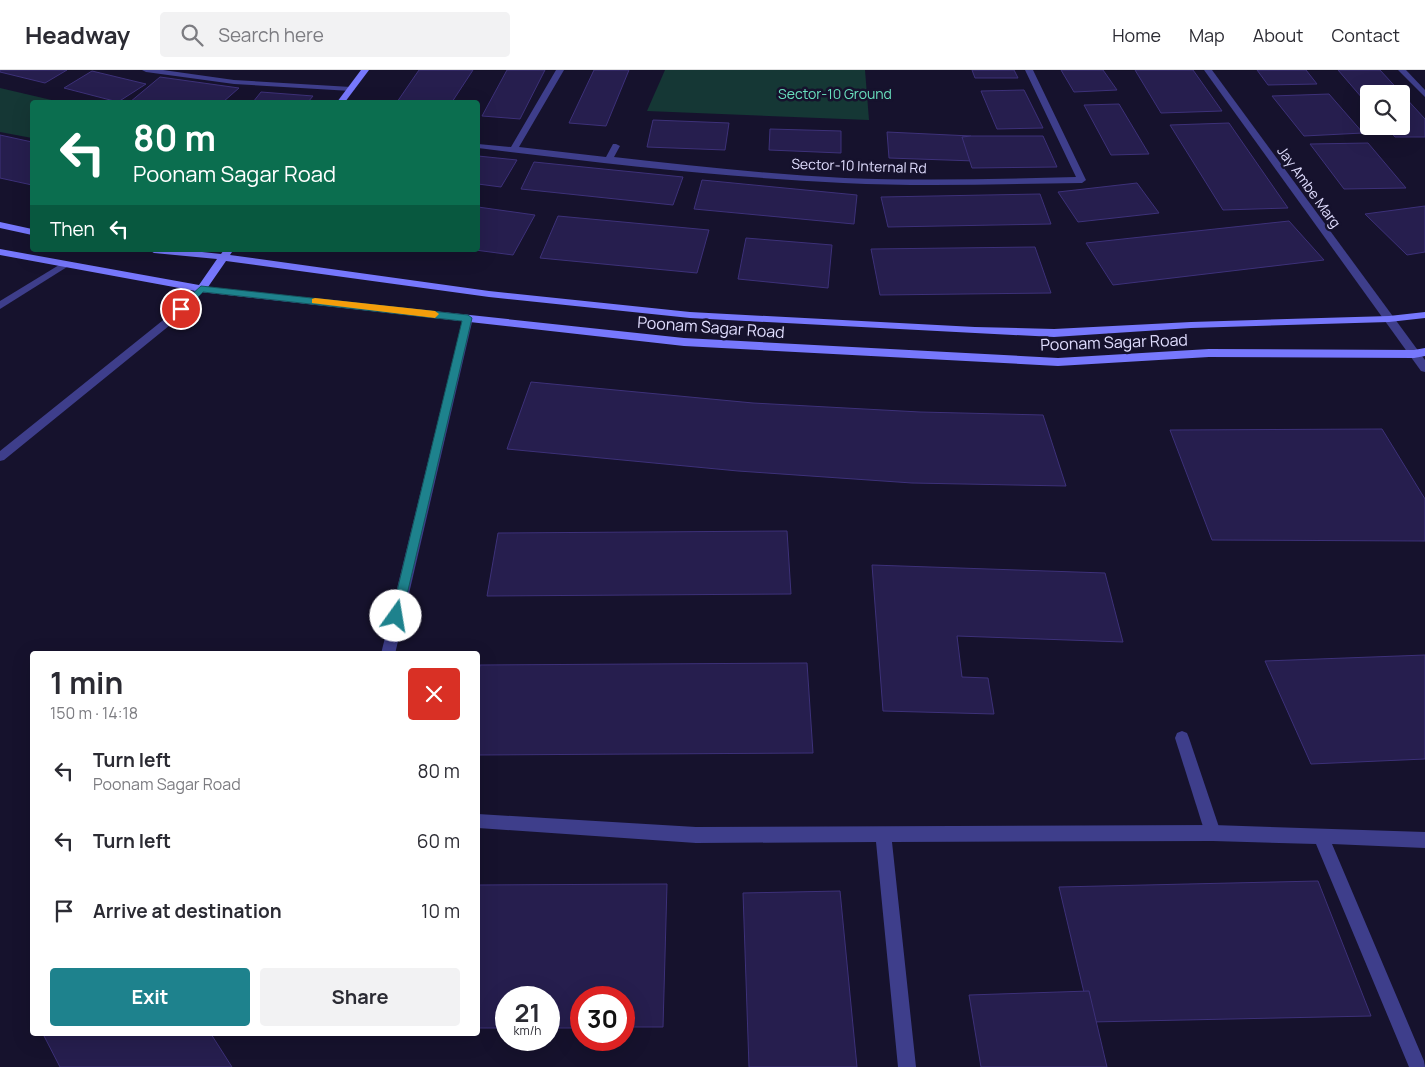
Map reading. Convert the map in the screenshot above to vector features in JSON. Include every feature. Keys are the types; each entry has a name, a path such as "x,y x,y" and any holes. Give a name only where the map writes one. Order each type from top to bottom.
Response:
{"main road":[{"path":"343,100 365,70"},
{"path":"0,225 30,232"},
{"name":"Poonam Sagar Road","path":"0,252 201,289 684,342 1058,362 1209,353 1419,353"},
{"name":"Poonam Sagar Road","path":"190,252 225,254 489,294 690,315 1054,333 1191,325 1389,319 1425,315"},
{"path":"201,289 225,254"}],"street":[{"path":"146,70 209,78 351,89"},
{"path":"209,78 218,70"},
{"path":"514,149 560,70"},
{"name":"Sector-10 Internal Rd","path":"480,146 752,174 900,183 1082,180 1029,70"},
{"name":"Jay Ambe Marg","path":"1208,70 1389,319 1419,353 1425,368"},
{"path":"1402,70 1425,95"},
{"path":"610,160 616,146"},
{"path":"0,306 64,265"},
{"path":"0,458 171,319 201,289"},
{"path":"389,651 468,318"},
{"path":"1182,738 1213,833"},
{"path":"480,821 696,835 1213,833 1425,840"},
{"path":"883,833 907,1067"},
{"path":"1321,837 1418,1067"}],"green space":[{"name":"Sector-10 Ground","path":"665,70 865,70 869,120 647,111"},
{"path":"0,88 51,100 30,100 30,138 0,132"}],"building":[{"path":"0,70 67,70 45,83 0,72"},
{"path":"419,70 473,70 453,100 398,100"},
{"path":"507,70 545,70 520,119 482,116"},
{"path":"594,70 629,70 606,126 569,123"},
{"path":"972,70 1014,70 1018,78 975,78"},
{"path":"1061,70 1103,70 1117,90 1074,92"},
{"path":"1135,70 1193,70 1222,111 1161,113"},
{"path":"1257,70 1306,70 1317,84 1268,85"},
{"path":"1338,70 1380,70 1394,85 1360,85 1360,96"},
{"path":"92,71 146,84 121,100 110,100 64,88"},
{"path":"160,77 239,88 225,100 132,100"},
{"path":"1024,90 1043,128 997,129 981,91"},
{"path":"261,92 313,96 310,100 255,100"},
{"path":"1329,94 1360,130 1360,133 1304,136 1272,96"},
{"path":"1410,103 1425,119 1425,137 1395,137 1393,135 1410,135"},
{"path":"1119,104 1149,154 1111,155 1084,105"},
{"path":"653,120 729,123 725,150 647,147"},
{"path":"1229,123 1288,208 1223,210 1170,125"},
{"path":"770,129 841,131 841,153 769,150"},
{"path":"887,132 971,136 975,161 889,158"},
{"path":"0,135 30,142 30,185 0,178"},
{"path":"1043,136 1057,167 972,168 962,137"},
{"path":"1368,143 1406,188 1344,189 1310,144"},
{"path":"480,156 517,160 501,187 480,184"},
{"path":"534,162 683,177 673,205 521,189"},
{"path":"702,180 857,195 854,224 694,209"},
{"path":"1137,183 1159,213 1078,222 1058,192"},
{"path":"1040,194 1051,224 888,227 881,197"},
{"path":"1425,206 1425,252 1407,255 1365,214"},
{"path":"480,207 535,215 513,255 480,251"},
{"path":"558,216 709,230 697,273 540,258"},
{"path":"1289,221 1324,260 1113,285 1086,243"},
{"path":"746,238 832,245 828,288 738,279"},
{"path":"1035,247 1051,293 880,295 871,249"},
{"path":"531,382 753,403 920,412 1043,415 1066,486 912,483 738,471 507,449"},
{"path":"1382,429 1425,499 1425,541 1212,540 1170,430"},
{"path":"787,531 791,594 487,596 498,533"},
{"path":"872,565 1105,573 1123,642 957,636 962,677 988,678 994,714 883,711"},
{"path":"1425,655 1425,759 1311,764 1265,661"},
{"path":"807,663 813,753 480,755 480,665"},
{"path":"1318,881 1371,1016 1091,1022 1059,887"},
{"path":"667,884 663,1027 635,1027 635,986 570,986 570,1028 560,1028 560,986 495,986 495,1028 480,1028 480,885"},
{"path":"840,891 857,1067 749,1067 743,893"},
{"path":"1089,991 1107,1067 981,1067 969,995"},
{"path":"44,1036 212,1036 232,1067 60,1067"}],"slow traffic":[{"path":"315,301 435,314"}],"route":[{"path":"181,309 201,289 468,318 396,616"}]}
